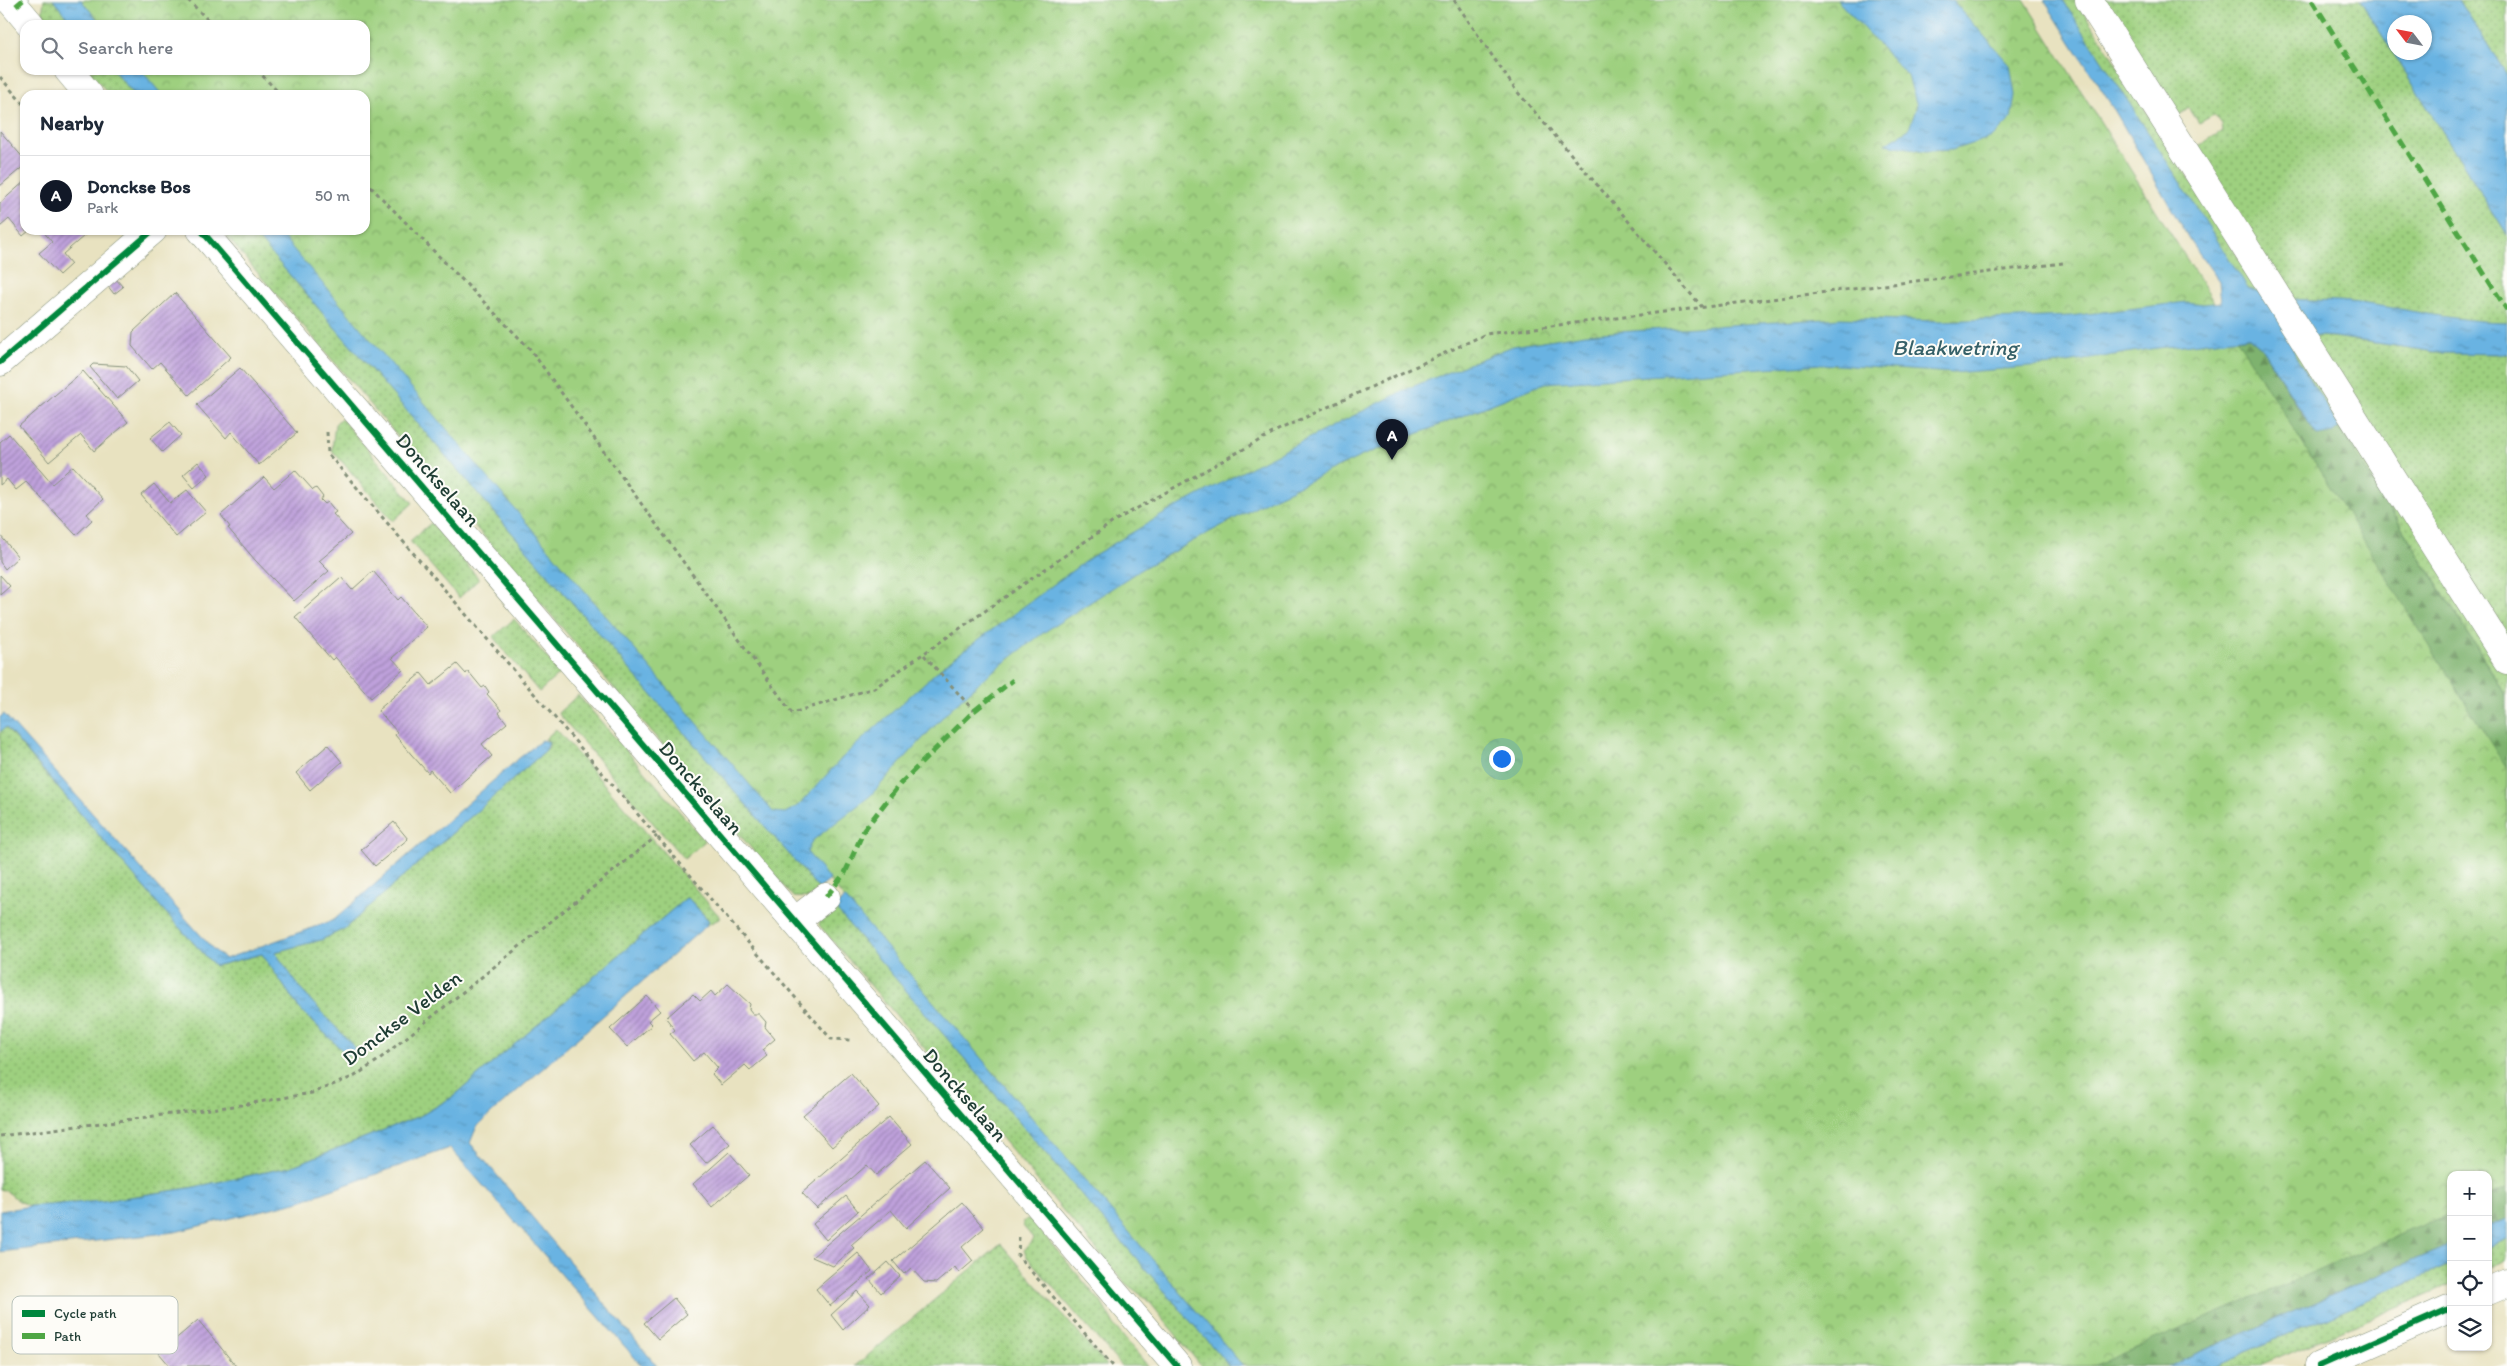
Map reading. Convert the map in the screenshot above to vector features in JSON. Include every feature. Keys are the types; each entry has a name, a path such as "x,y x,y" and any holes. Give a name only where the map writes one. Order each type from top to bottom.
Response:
{"street":[{"path":"10,0 27,20"},
{"path":"2089,0 2277,295 2300,336 2507,660"},
{"path":"72,75 85,90"},
{"path":"0,362 147,235"},
{"name":"Donckselaan","path":"205,235 1177,1366"},
{"path":"795,921 826,897"},
{"path":"2492,1290 2507,1283"},
{"path":"2319,1366 2447,1310"}],"path":[{"path":"188,0 208,20"},
{"path":"1454,0 1515,89 1703,308"},
{"path":"262,75 276,90"},
{"path":"0,77 20,100"},
{"path":"370,185 530,349 792,713 874,688 1116,520 1278,430 1486,334 2063,263"},
{"path":"327,428 328,454 831,1038 860,1041"},
{"path":"924,655 974,711"},
{"path":"1020,1231 1018,1256 1113,1366"}],"green space":[{"path":"44,0 53,0 70,20 45,20 42,16"},
{"path":"79,0 2024,0 2507,769 2507,1189 2492,1195 2492,1171 2447,1171 2447,1215 2094,1366 1243,1366 279,235 370,235 370,90 156,90 142,75 370,75 370,20 96,20"},
{"path":"2063,0 2076,0 2263,296 2248,288 2238,275"},
{"path":"2100,0 2360,0 2387,43 2387,60 2398,60 2507,234 2507,322 2476,322 2349,302 2291,299 2194,149 2222,131 2221,124 2214,115 2199,123 2189,108 2175,118"},
{"path":"2459,0 2507,0 2507,75"},
{"path":"92,75 117,75 131,90 106,90"},
{"path":"225,235 255,235 819,889 809,898 793,897"},
{"path":"2287,334 2335,337 2443,353 2507,354 2507,696 2296,357"},
{"path":"2249,337 2261,347 2303,416 2333,433 2339,427 2507,696 2507,823 2150,349"},
{"path":"341,418 413,503 393,521 332,450 335,424"},
{"path":"431,523 479,579 459,598 410,541"},
{"path":"514,619 560,673 539,692 493,637"},
{"path":"578,695 705,841 684,859 558,713"},
{"path":"5,727 166,913 215,966 262,954 299,1008 347,1055 317,1008 290,975 275,952 321,940 344,929 546,750 549,747 549,741 545,739 556,729 721,918 707,925 709,921 686,898 454,1096 422,1115 290,1167 189,1188 103,1201 31,1206 0,1189 0,732"},
{"path":"834,907 1229,1366 1201,1366 1148,1300 1125,1283 819,925 822,913"},
{"path":"2507,1078 2507,1219 2492,1225 2492,1171 2447,1171 2447,1246 2168,1366 1959,1366"},
{"path":"1027,1219 1031,1220 1101,1302 1115,1327 1148,1366 1121,1366 1027,1257 1024,1250 1034,1239 1023,1226 1023,1222"},
{"path":"2507,1240 2507,1259 2492,1266 2492,1261 2492,1246"},
{"path":"1001,1244 1107,1366 855,1366 872,1352"},
{"path":"2447,1266 2447,1286 2260,1366 2214,1366"}],"water":[{"path":"53,0 81,0 98,20 70,20"},
{"path":"1837,0 1952,0 2010,65 2015,95 2011,119 1993,137 1952,150 1926,151 1885,144 1909,129 1917,106 1908,76"},
{"name":"Blaakwetring","path":"2044,0 2063,0 2248,288 2260,293 2285,298 2369,304 2467,320 2507,322 2507,354 2443,353 2335,337 2288,334 2296,357 2339,427 2333,433 2317,436 2261,347 2249,337 2150,349 2054,365 1953,373 1822,364 1545,383 1364,455 1271,499 1143,568 1043,633 984,678 947,712 870,796 812,841 807,852 830,880 819,889 255,235 281,235 773,812 785,813 798,806 844,756 944,665 1091,557 1162,515 1253,466 1409,388 1513,346 1585,334 1728,325 1841,318 1939,321 2070,316 2186,302 2204,304 2221,302 2219,281 2189,239 2112,106"},
{"path":"2360,0 2459,0 2507,75 2507,234 2398,60 2432,60 2432,15 2387,15 2387,43"},
{"path":"117,75 145,75 158,90 131,90"},
{"path":"4,714 212,948 225,959 334,920 518,759 542,740 549,742 546,750 344,929 321,940 275,952 303,992 355,1048 350,1055 347,1055 299,1008 262,954 215,966 166,913 6,727 0,732 0,717"},
{"path":"686,898 709,921 707,925 477,1126 470,1143 657,1366 642,1366 450,1148 300,1201 175,1232 0,1252 0,1211 31,1206 103,1201 189,1188 290,1167 422,1115 454,1096"},
{"path":"845,898 1243,1366 1229,1366 834,907"},
{"path":"2507,1219 2507,1240 2492,1246 2492,1225"},
{"path":"2447,1246 2447,1266 2214,1366 2168,1366"}],"building":[{"path":"0,131 20,154 20,169 0,186"},
{"path":"20,185 20,232 9,219 0,227 0,203"},
{"path":"46,235 85,235 63,254 71,264 59,275 39,253 52,242"},
{"path":"115,278 123,287 114,294 107,285"},
{"path":"175,293 231,357 189,395 160,362 152,369 132,346 133,332"},
{"path":"93,364 126,366 138,381 117,399 90,367"},
{"path":"240,368 297,433 259,465 231,432 226,438 197,405"},
{"path":"83,371 128,422 94,451 81,435 49,462 19,426"},
{"path":"170,422 181,435 162,452 150,438"},
{"path":"9,434 52,484 73,466 103,499 87,514 92,520 76,535 26,482 16,490 7,479 0,485 0,442"},
{"path":"198,462 209,475 194,488 183,475"},
{"path":"295,470 313,490 316,488 323,497 321,500 325,504 328,502 336,512 333,514 351,534 319,561 329,571 294,601 255,560 228,528 230,527 221,515 264,477 274,488"},
{"path":"154,484 170,503 187,490 206,512 176,537 141,495"},
{"path":"0,535 18,557 5,569 0,562"},
{"path":"373,571 398,600 401,597 427,627 392,658 403,670 371,698 335,657 332,660 295,617 341,577 352,590"},
{"path":"0,575 10,586 0,595"},
{"path":"457,664 466,674 468,671 482,688 485,686 489,692 487,694 501,710 499,713 507,723 482,744 492,756 450,793 430,770 428,773 411,754 395,735 397,732 378,710 421,673 431,685"},
{"path":"328,745 342,762 310,790 296,773"},
{"path":"394,822 408,839 375,866 361,850"},
{"path":"728,984 750,1004 749,1009 753,1014 759,1014 766,1022 765,1027 775,1039 762,1050 767,1056 750,1070 745,1065 721,1085 712,1074 718,1068 704,1052 693,1061 670,1034 675,1030 666,1018 693,994 700,1001 711,991 715,996"},
{"path":"647,996 660,1011 648,1021 652,1025 627,1047 610,1029"},
{"path":"851,1073 879,1106 832,1147 803,1115"},
{"path":"889,1117 912,1144 876,1175 867,1165 817,1209 802,1193"},
{"path":"713,1125 730,1144 706,1163 690,1145"},
{"path":"729,1152 749,1175 712,1207 693,1184"},
{"path":"925,1160 950,1188 906,1228 891,1210 851,1245 854,1248 833,1266 812,1257"},
{"path":"846,1196 858,1211 826,1240 813,1224"},
{"path":"962,1202 984,1228 962,1247 973,1261 959,1273 955,1267 936,1283 924,1282 911,1268 904,1274 893,1261"},
{"path":"858,1253 872,1271 830,1306 816,1289"},
{"path":"888,1262 900,1276 881,1293 869,1279"},
{"path":"857,1291 870,1305 843,1330 831,1315"},
{"path":"674,1298 687,1314 658,1339 644,1323"},
{"path":"198,1320 236,1366 170,1366 160,1354 178,1354 178,1337"}],"marked path":[{"path":"16,6 23,0"},
{"path":"2312,0 2507,310"},
{"path":"826,897 845,873 864,830 900,784 974,711 1013,680"}],"cycle path":[{"path":"0,362 147,235"},
{"path":"205,235 1177,1366"},
{"path":"2319,1366 2447,1310"}],"place":[{"name":"Donckse Bos","path":"1392,460"}]}
